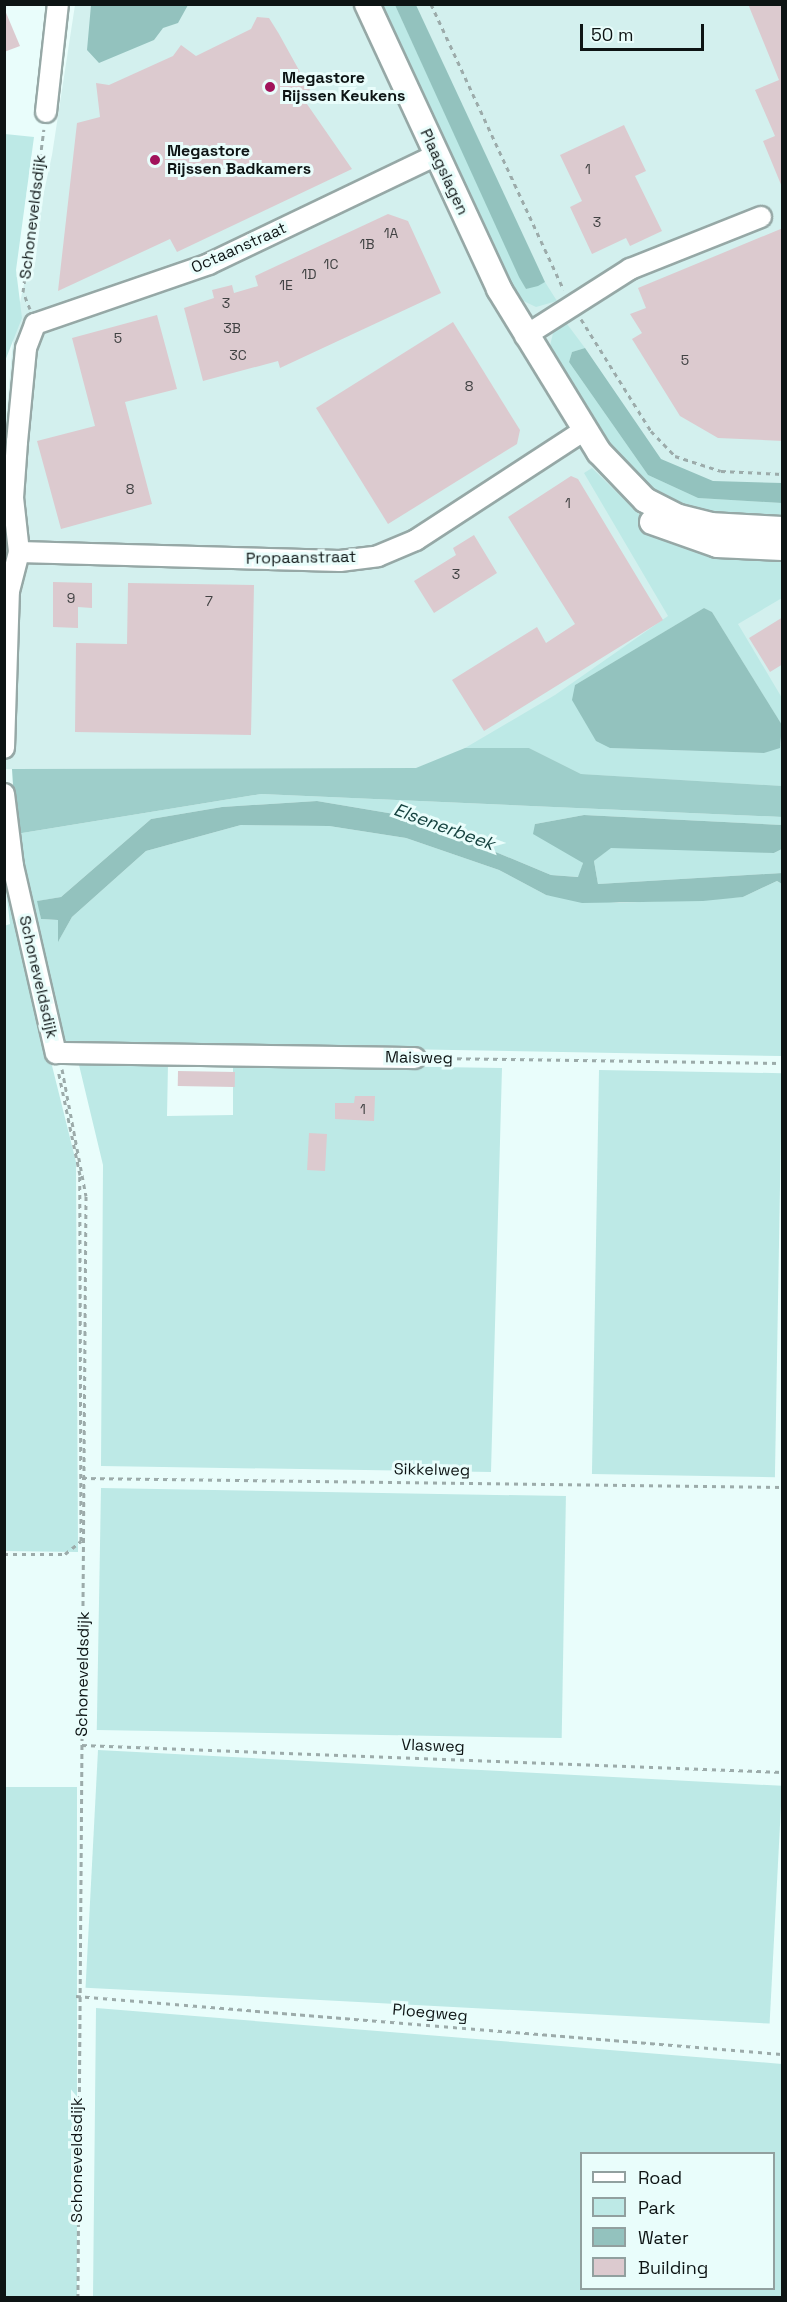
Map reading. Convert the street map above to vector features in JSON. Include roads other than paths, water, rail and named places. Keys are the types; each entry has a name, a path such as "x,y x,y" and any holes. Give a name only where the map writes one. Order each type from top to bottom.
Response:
{"street":[{"path":"46,112 58,4"},
{"name":"Plaagslagen","path":"367,4 525,336 599,452 622,494 653,522 717,545 783,548"},
{"name":"Octaanstraat","path":"18,552 13,498 17,442 26,348 35,324 209,264 437,155"},
{"path":"525,336 576,309 630,269 761,217"},
{"name":"Propaanstraat","path":"18,552 340,561 378,556 416,540 585,430"},
{"name":"Plaagslagen","path":"599,452 645,500 679,517 710,525 783,529"},
{"path":"4,748 9,591 18,552"},
{"name":"Schoneveldsdijk","path":"4,794 13,866 56,1053"},
{"name":"Maisweg","path":"56,1053 415,1058"}],"water":[{"path":"91,4 188,5 178,23 163,28 154,40 99,63 87,50"},
{"path":"395,5 416,5 545,282 538,286 526,289 519,277"},
{"path":"585,348 661,459 713,481 782,483 782,503 698,498 648,475 569,362 572,352"},
{"path":"704,608 712,612 782,725 780,748 764,753 610,748 596,741 572,700 575,685"},
{"path":"317,801 412,817 551,875 578,877 583,863 533,834 535,824 584,815 782,825 782,849 774,853 611,848 594,861 598,884 782,873 782,884 777,881 743,897 703,901 582,903 546,895 499,870 406,838 329,826 241,825 146,851 72,917 58,942 58,920 41,919 37,901 61,897 151,819 222,807"}],"place":[{"name":"Megastore Rijssen Keukens","path":"270,87"},
{"name":"Megastore Rijssen Badkamers","path":"155,160"}],"water label":[{"name":"Elsenerbeek","path":"444,827"}]}
